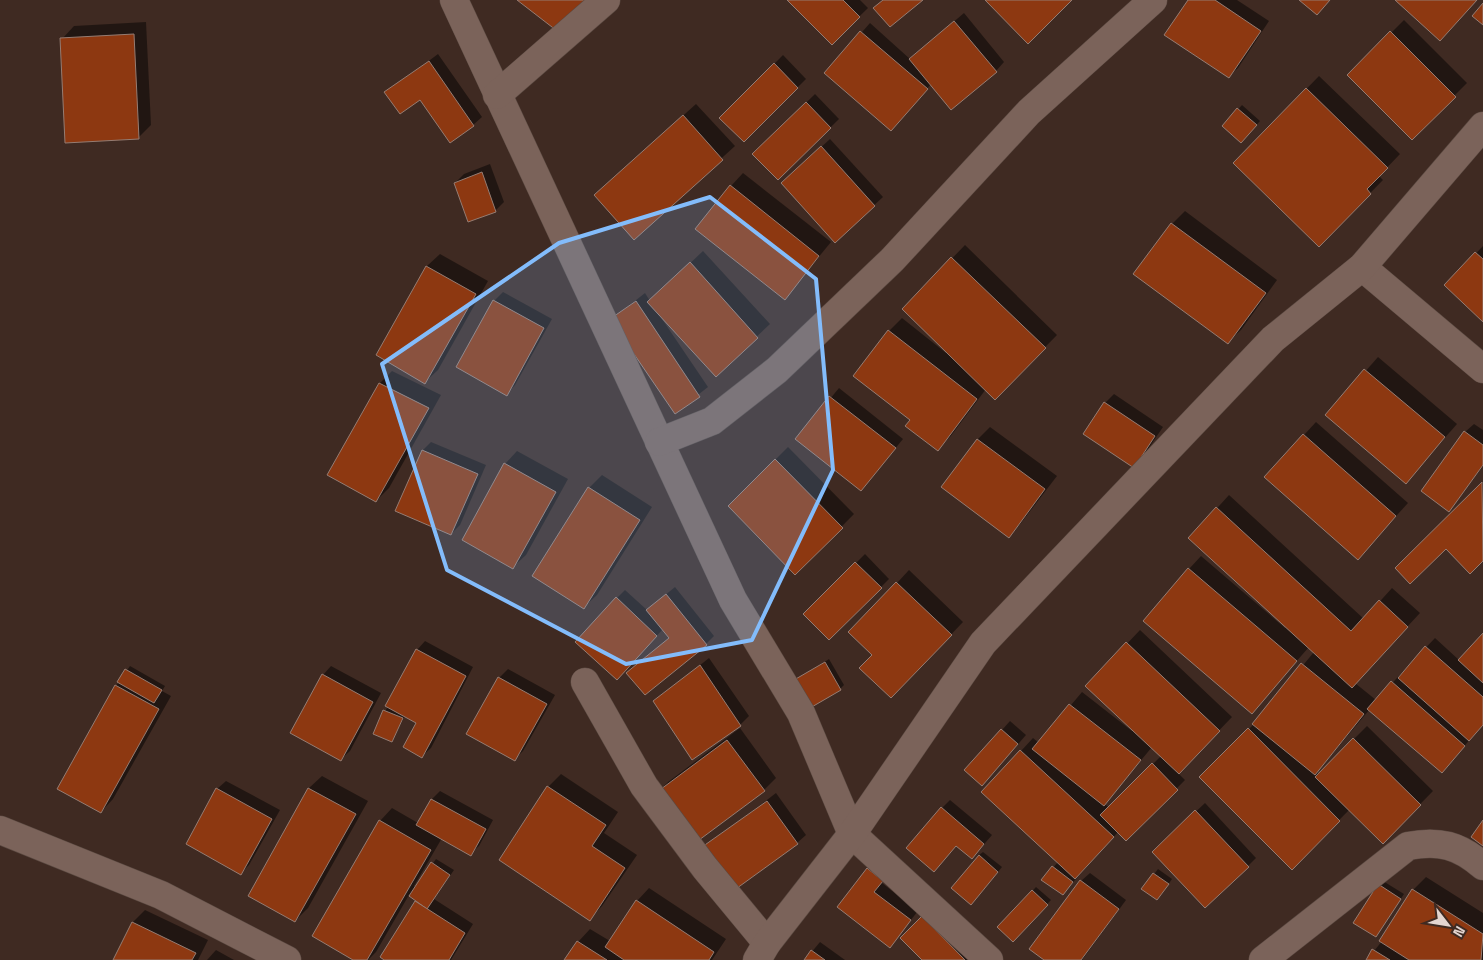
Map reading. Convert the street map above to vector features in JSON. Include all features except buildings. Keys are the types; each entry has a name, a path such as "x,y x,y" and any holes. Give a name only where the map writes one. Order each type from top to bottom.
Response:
{"street":[{"path":"454,0 732,600 801,713 852,834 989,960"},
{"path":"497,95 606,0"},
{"path":"659,442 712,420 776,370 892,260 1029,112 1153,0"},
{"path":"585,682 644,786 705,868 762,952 852,834 983,643 1273,339 1362,267 1483,126"},
{"path":"1362,267 1483,369"},
{"path":"0,830 161,895 287,960"},
{"path":"1263,960 1408,846 1429,842 1449,845 1472,856 1483,866"}],"highlighted area":[{"path":"710,197 816,279 833,470 752,640 626,664 447,570 382,364 559,243"}]}
